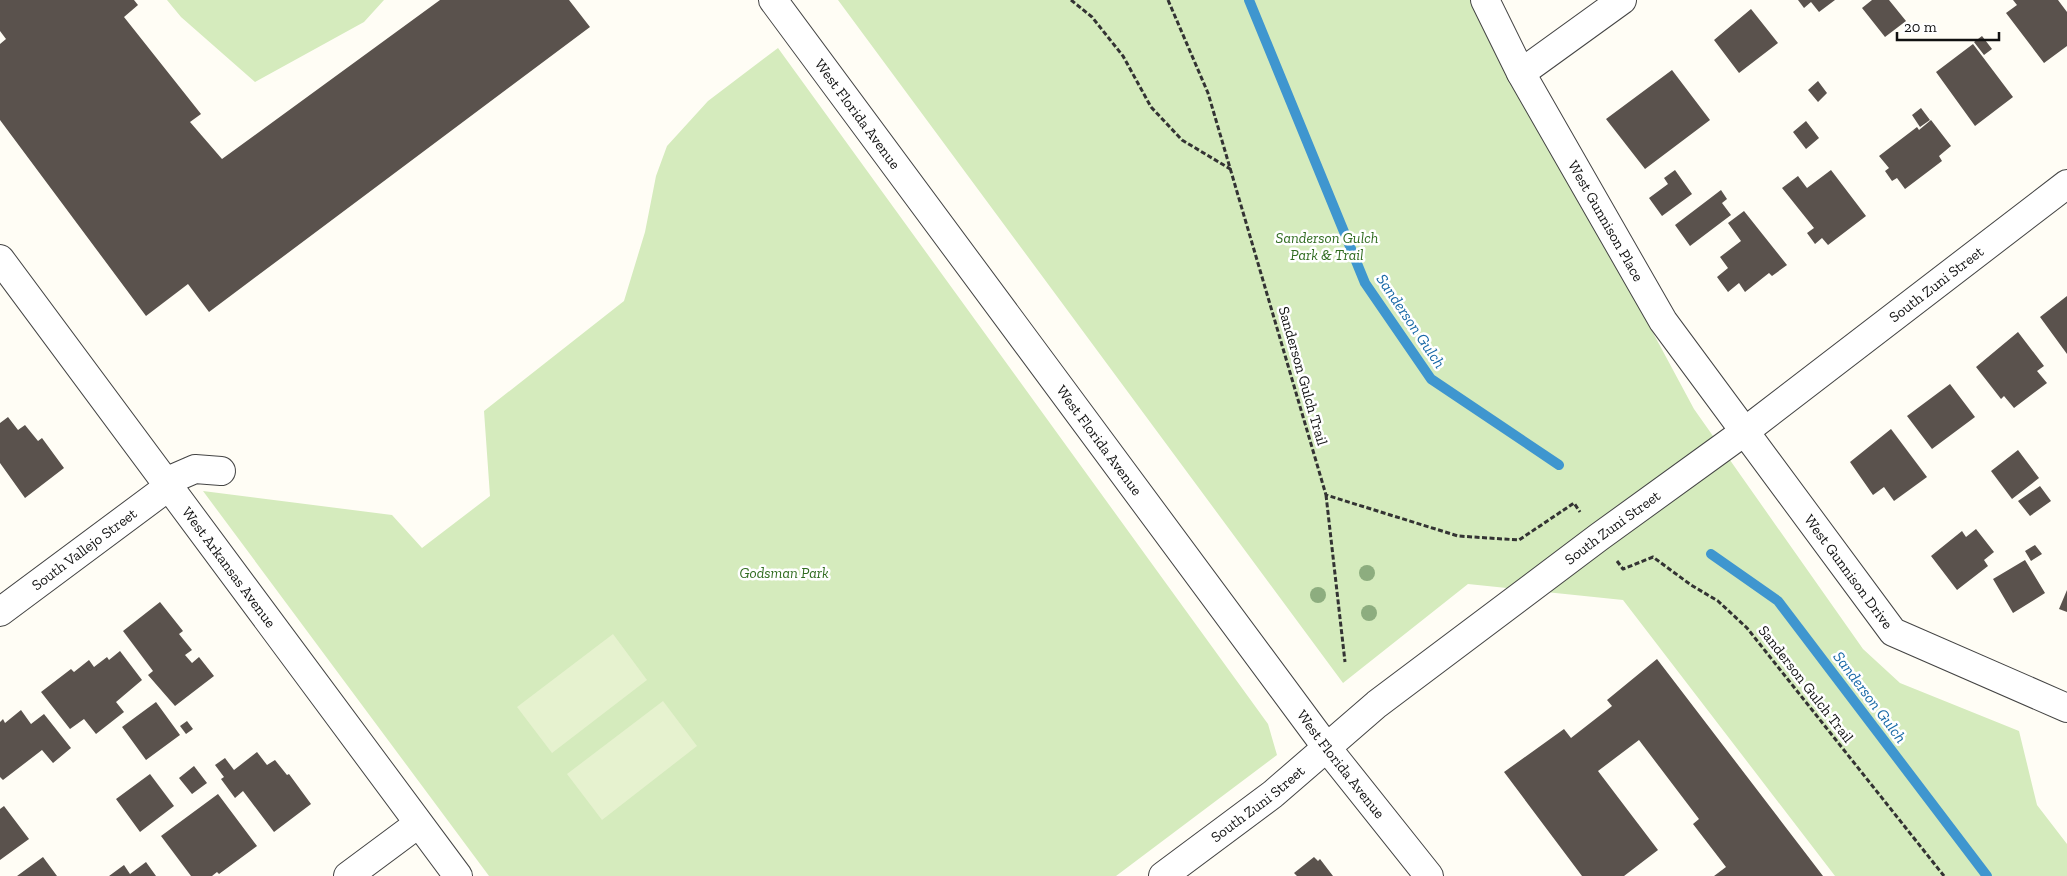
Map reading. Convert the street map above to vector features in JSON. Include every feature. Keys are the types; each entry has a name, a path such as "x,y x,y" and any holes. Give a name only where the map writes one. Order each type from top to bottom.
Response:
{"street":[{"name":"West Florida Avenue","path":"772,0 1327,748 1429,876"},
{"name":"West Gunnison Place","path":"1485,0 1521,73 1663,321 1744,432"},
{"path":"1521,73 1622,0"},
{"name":"South Zuni Street","path":"1162,876 1273,794 1385,698 1599,537 1744,432 2067,184"},
{"name":"West Arkansas Avenue","path":"0,259 458,876"},
{"name":"West Gunnison Drive","path":"1744,432 1893,632 2067,708"},
{"name":"South Vallejo Street","path":"0,612 166,484 195,468 221,471"},
{"path":"348,876 418,824"}],"path":[{"path":"1071,0 1098,25 1123,56 1151,107 1182,140 1233,170"},
{"name":"Sanderson Gulch Trail","path":"1168,0 1208,92 1233,170 1326,495 1345,662"},
{"path":"1326,495 1458,536 1519,540 1574,503 1582,514"},
{"name":"Sanderson Gulch Trail","path":"1619,564 1623,569 1653,557 1692,585 1718,600 1747,628 1944,876"}],"green space":[{"path":"167,0 384,0 364,22 255,82 181,17"},
{"name":"Sanderson Gulch Park & Trail","path":"838,0 1474,0 1694,409 1863,649 1900,683 2019,731 2037,805 2067,844 2067,876 1835,876 1623,600 1468,584 1343,683"},
{"name":"Godsman Park","path":"778,48 1268,724 1277,755 1116,876 489,876 203,491 392,515 422,548 490,496 484,411 624,301 645,232 656,176 667,146 708,101"},
{"path":"613,634 647,680 552,753 517,707"},
{"path":"663,701 697,746 602,820 567,774"}],"building":[{"path":"0,0 134,0 138,5 124,17 201,114 190,122 222,159 440,0 569,0 590,27 209,312 188,284 146,316 0,120 0,44 6,39 0,31"},
{"path":"1798,0 1835,0 1819,12 1811,2 1804,8"},
{"path":"1872,0 1889,0 1906,21 1885,37 1862,8"},
{"path":"2013,0 2058,0 2067,12 2067,46 2044,63 2006,13 2017,5"},
{"path":"1751,9 1778,43 1739,73 1714,40"},
{"path":"1982,36 1992,49 1984,55 1974,42"},
{"path":"1973,44 2013,97 1975,126 1936,72"},
{"path":"1672,70 1710,120 1645,169 1606,119"},
{"path":"1818,81 1827,93 1818,102 1808,90"},
{"path":"1921,108 1930,120 1920,127 1912,115"},
{"path":"1931,120 1951,146 1939,156 1942,161 1905,189 1897,178 1892,181 1885,171 1889,168 1879,156 1917,127 1919,130"},
{"path":"1806,121 1819,138 1806,149 1793,132"},
{"path":"1675,170 1692,194 1662,216 1649,198 1668,184 1664,178"},
{"path":"1831,170 1866,216 1828,245 1822,238 1815,244 1807,233 1814,228 1782,188 1798,176 1807,188"},
{"path":"1721,190 1727,199 1722,203 1731,215 1690,246 1675,225"},
{"path":"1744,211 1787,265 1772,276 1769,273 1745,292 1739,283 1728,292 1717,277 1728,268 1720,257 1741,241 1728,223"},
{"path":"2067,296 2067,354 2040,317"},
{"path":"2018,332 2044,366 2037,371 2047,383 2014,408 2004,396 2001,399 1976,367"},
{"path":"1950,384 1975,417 1932,449 1907,416"},
{"path":"8,417 18,430 25,425 38,441 42,438 64,468 25,498 0,463 0,423"},
{"path":"1891,429 1927,477 1894,501 1884,487 1873,495 1850,462"},
{"path":"2018,450 2039,478 2012,499 1991,471"},
{"path":"2040,486 2051,501 2030,516 2018,501"},
{"path":"1976,529 1994,552 1984,560 1988,566 1957,590 1931,556 1962,531 1966,537"},
{"path":"2035,545 2042,554 2031,561 2025,551"},
{"path":"2025,560 2045,593 2013,613 1993,579"},
{"path":"2067,590 2067,612 2059,609"},
{"path":"160,602 183,631 179,634 192,650 185,655 192,663 199,657 214,676 175,706 148,675 153,671 123,631"},
{"path":"120,651 142,680 116,702 124,712 96,734 84,719 70,729 41,692 71,669 74,672 89,660 94,667 107,657 109,660"},
{"path":"1657,659 1823,876 1714,876 1726,867 1693,824 1699,819 1639,740 1598,771 1658,850 1624,876 1582,876 1504,772 1564,729 1571,738 1612,706 1607,700"},
{"path":"156,702 180,735 146,760 122,727"},
{"path":"21,710 31,724 44,714 71,748 53,763 42,750 3,780 0,777 0,722 3,719 5,723"},
{"path":"187,721 193,729 186,734 180,726"},
{"path":"257,752 267,765 275,760 287,775 289,774 311,804 274,832 243,791 235,798 221,779 224,777 215,765 225,758 234,770"},
{"path":"194,766 207,783 192,794 179,778"},
{"path":"150,774 174,806 140,832 116,799"},
{"path":"218,794 257,846 219,874 217,872 212,876 191,876 161,836"},
{"path":"4,806 29,839 0,860 0,809"},
{"path":"43,857 57,876 17,876"},
{"path":"1314,857 1318,861 1320,859 1333,876 1297,876 1294,873"},
{"path":"146,862 156,876 109,876 124,865 130,874"}],"waterway":[{"name":"Sanderson Gulch","path":"1249,0 1365,283 1431,379 1559,465"},
{"name":"Sanderson Gulch","path":"1711,554 1778,601 1987,876"}]}
